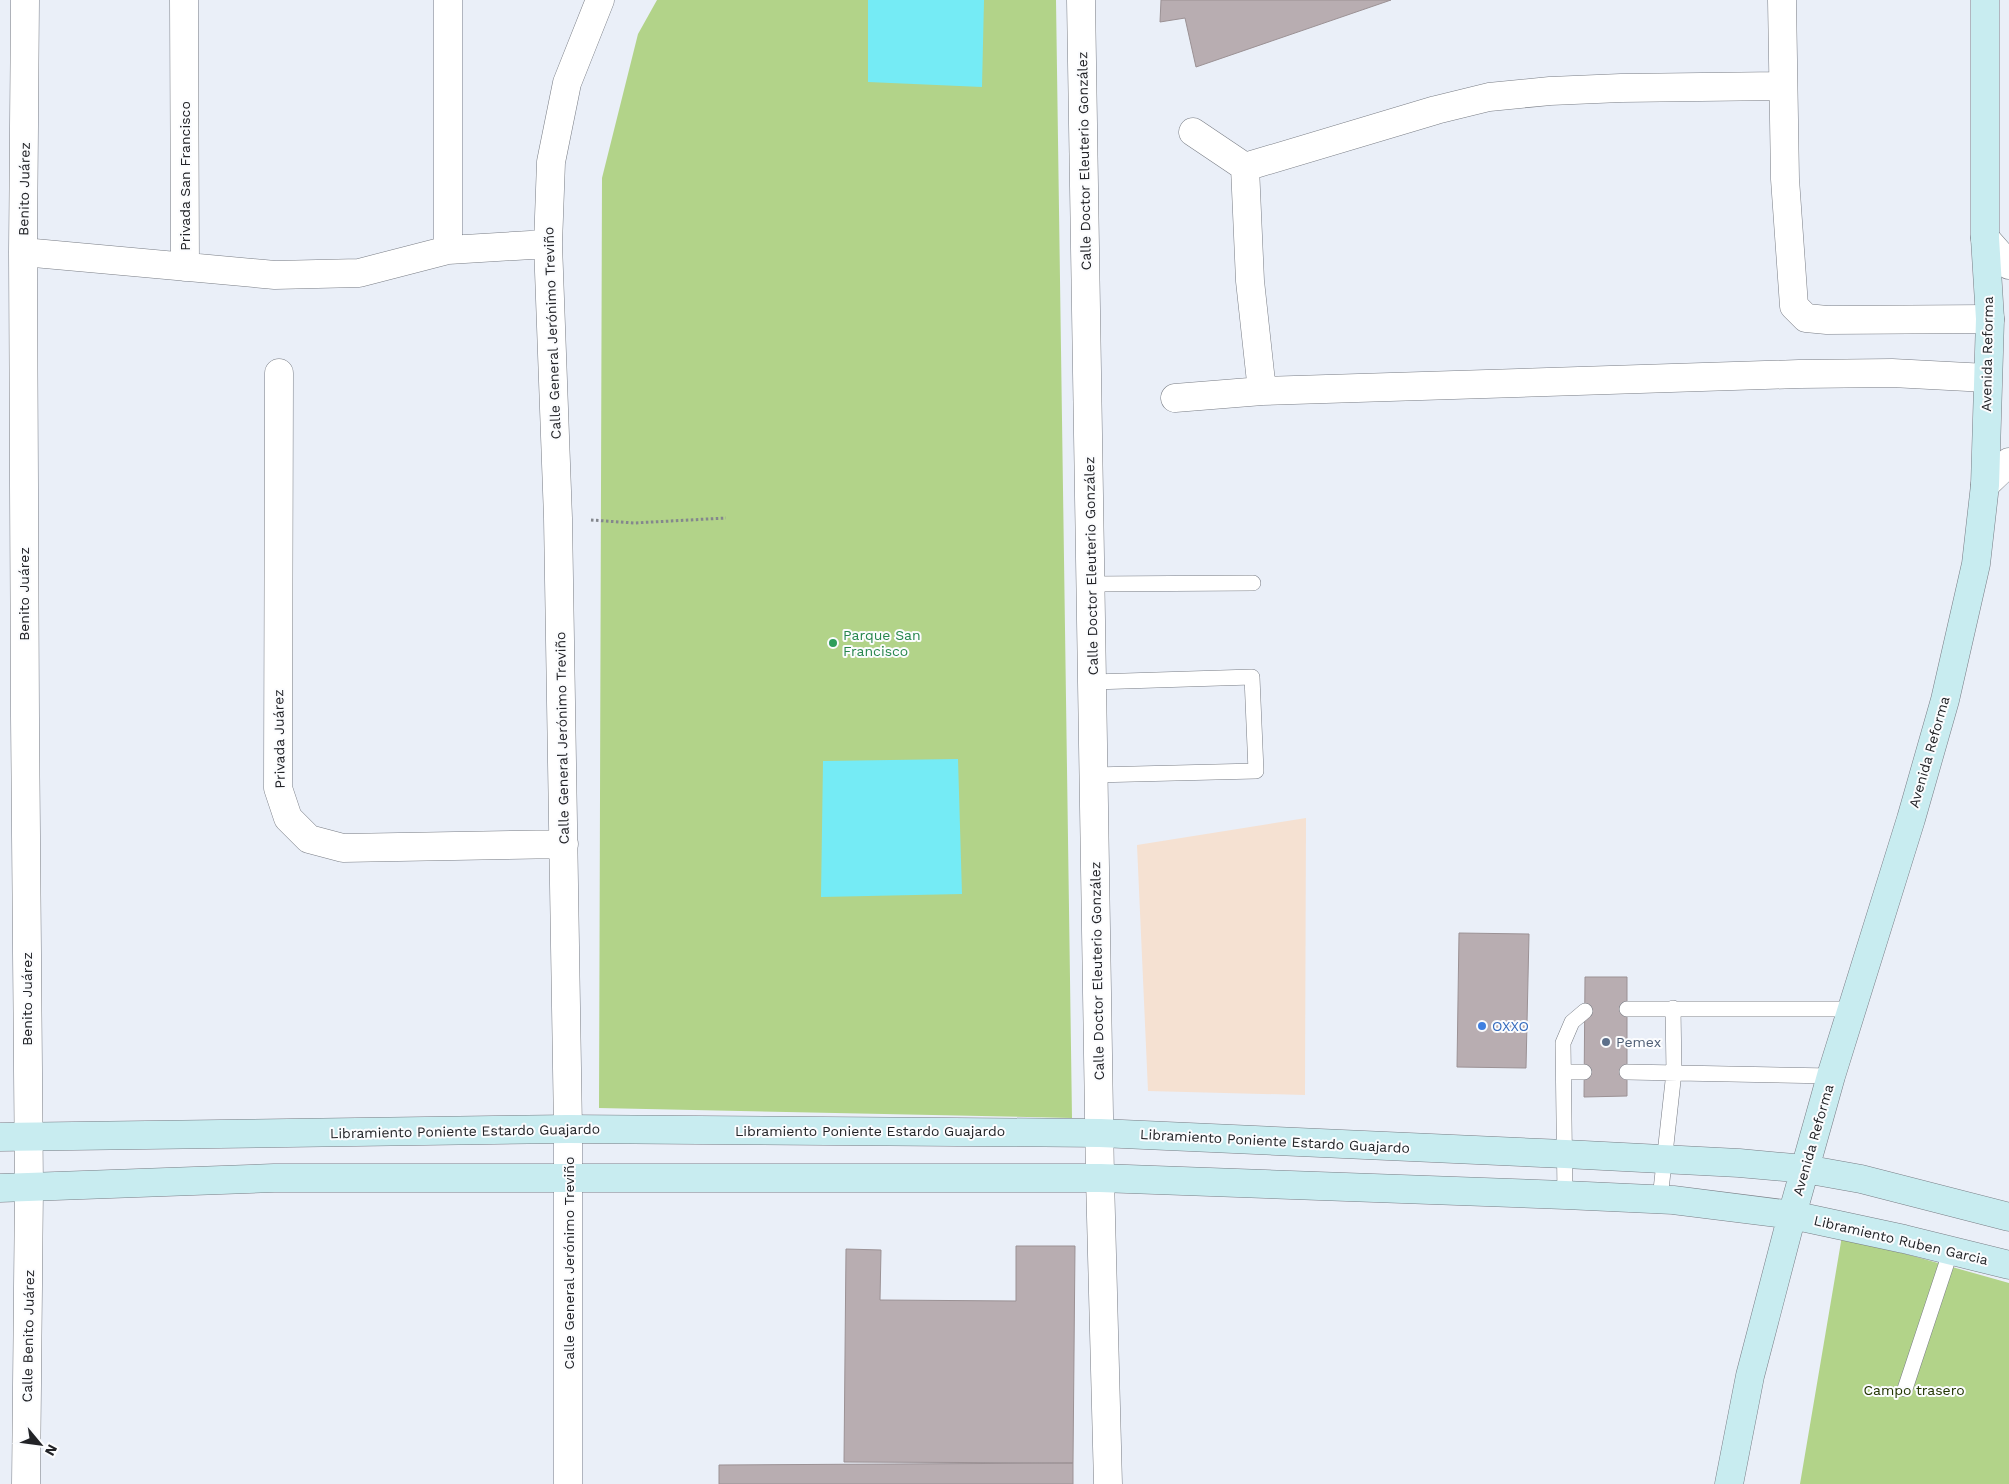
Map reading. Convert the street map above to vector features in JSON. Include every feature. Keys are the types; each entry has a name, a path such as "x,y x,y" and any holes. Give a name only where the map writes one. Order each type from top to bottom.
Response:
{"street":[{"name":"Benito Juárez","path":"26,0 23,252 29,1188"},
{"name":"Privada San Francisco","path":"184,0 185,267 276,275 359,273 448,250 548,244"},
{"path":"448,0 448,250"},
{"name":"Calle General Jerónimo Treviño","path":"568,1484 569,1177 564,844 558,518 548,244 550,162 567,83 600,0"},
{"name":"Calle Doctor Eleuterio González","path":"1081,0 1100,1178"},
{"path":"1782,0 1786,179 1794,306 1806,318 1827,320 1990,319"},
{"name":"Avenida Reforma","path":"1729,1484 1750,1376 1792,1215 1831,1076 1911,819 1945,700 1976,564 1985,484 1990,319 1985,238 1985,0"},
{"path":"1245,167 1436,110 1489,97 1550,91 1621,88 1783,86"},
{"path":"1193,132 1245,167"},
{"path":"1245,167 1250,281 1262,391"},
{"path":"1985,238 2009,265"},
{"path":"23,252 185,267"},
{"name":"Privada Juárez","path":"278,373 278,788 288,818 309,839 343,848 564,844"},
{"path":"1175,398 1262,391 1799,374 1892,373 1987,378"},
{"path":"1985,484 2009,462"},
{"name":"Libramiento Poniente Estardo Guajardo","path":"0,1137 568,1129 1100,1133 1663,1159 1805,1169"},
{"path":"1805,1169 1861,1179 2009,1217"},
{"path":"0,1188 274,1178 1100,1178 1660,1199"},
{"path":"1100,1178 1108,1484"},
{"name":"Calle Benito Juárez","path":"26,1484 29,1188"},
{"name":"Libramiento Ruben Garcia","path":"1660,1199 1729,1205 1792,1215 1951,1250 2009,1265"}],"lane":[{"path":"1091,584 1253,583"},
{"path":"1093,682 1252,677 1256,771 1094,775"},
{"path":"1660,1199 1674,1072 1673,1008"},
{"path":"1627,1009 1851,1009"},
{"path":"1565,1195 1563,1042 1572,1022 1585,1011"},
{"path":"1564,1072 1584,1072"},
{"path":"1627,1072 1831,1076"},
{"path":"1905,1389 1951,1250"}],"path":[{"path":"558,518 634,523 726,518"}],"shaded area":[{"path":"1306,818 1305,1095 1148,1091 1137,845"}],"green space":[{"name":"Parque San Francisco","path":"657,0 1056,0 1072,1118 599,1108 602,178 638,34"},
{"name":"Campo trasero","path":"1842,1236 2009,1283 2009,1484 1800,1484"}],"water":[{"path":"868,0 984,0 982,87 868,82"},
{"path":"958,759 962,894 821,897 823,761"}],"building":[{"path":"1161,0 1391,0 1196,67 1185,18 1160,22"},
{"path":"1459,933 1529,934 1526,1068 1457,1067"},
{"name":"Pemex","path":"1585,977 1627,977 1627,1096 1584,1097"},
{"path":"1016,1246 1075,1246 1073,1463 844,1462 846,1249 881,1250 880,1300 1016,1301"},
{"path":"1073,1463 1073,1484 719,1484 719,1465"}],"place":[{"name":"Parque San Francisco","path":"833,643"},
{"name":"OXXO","path":"1482,1026"},
{"name":"Pemex","path":"1606,1042"}]}
